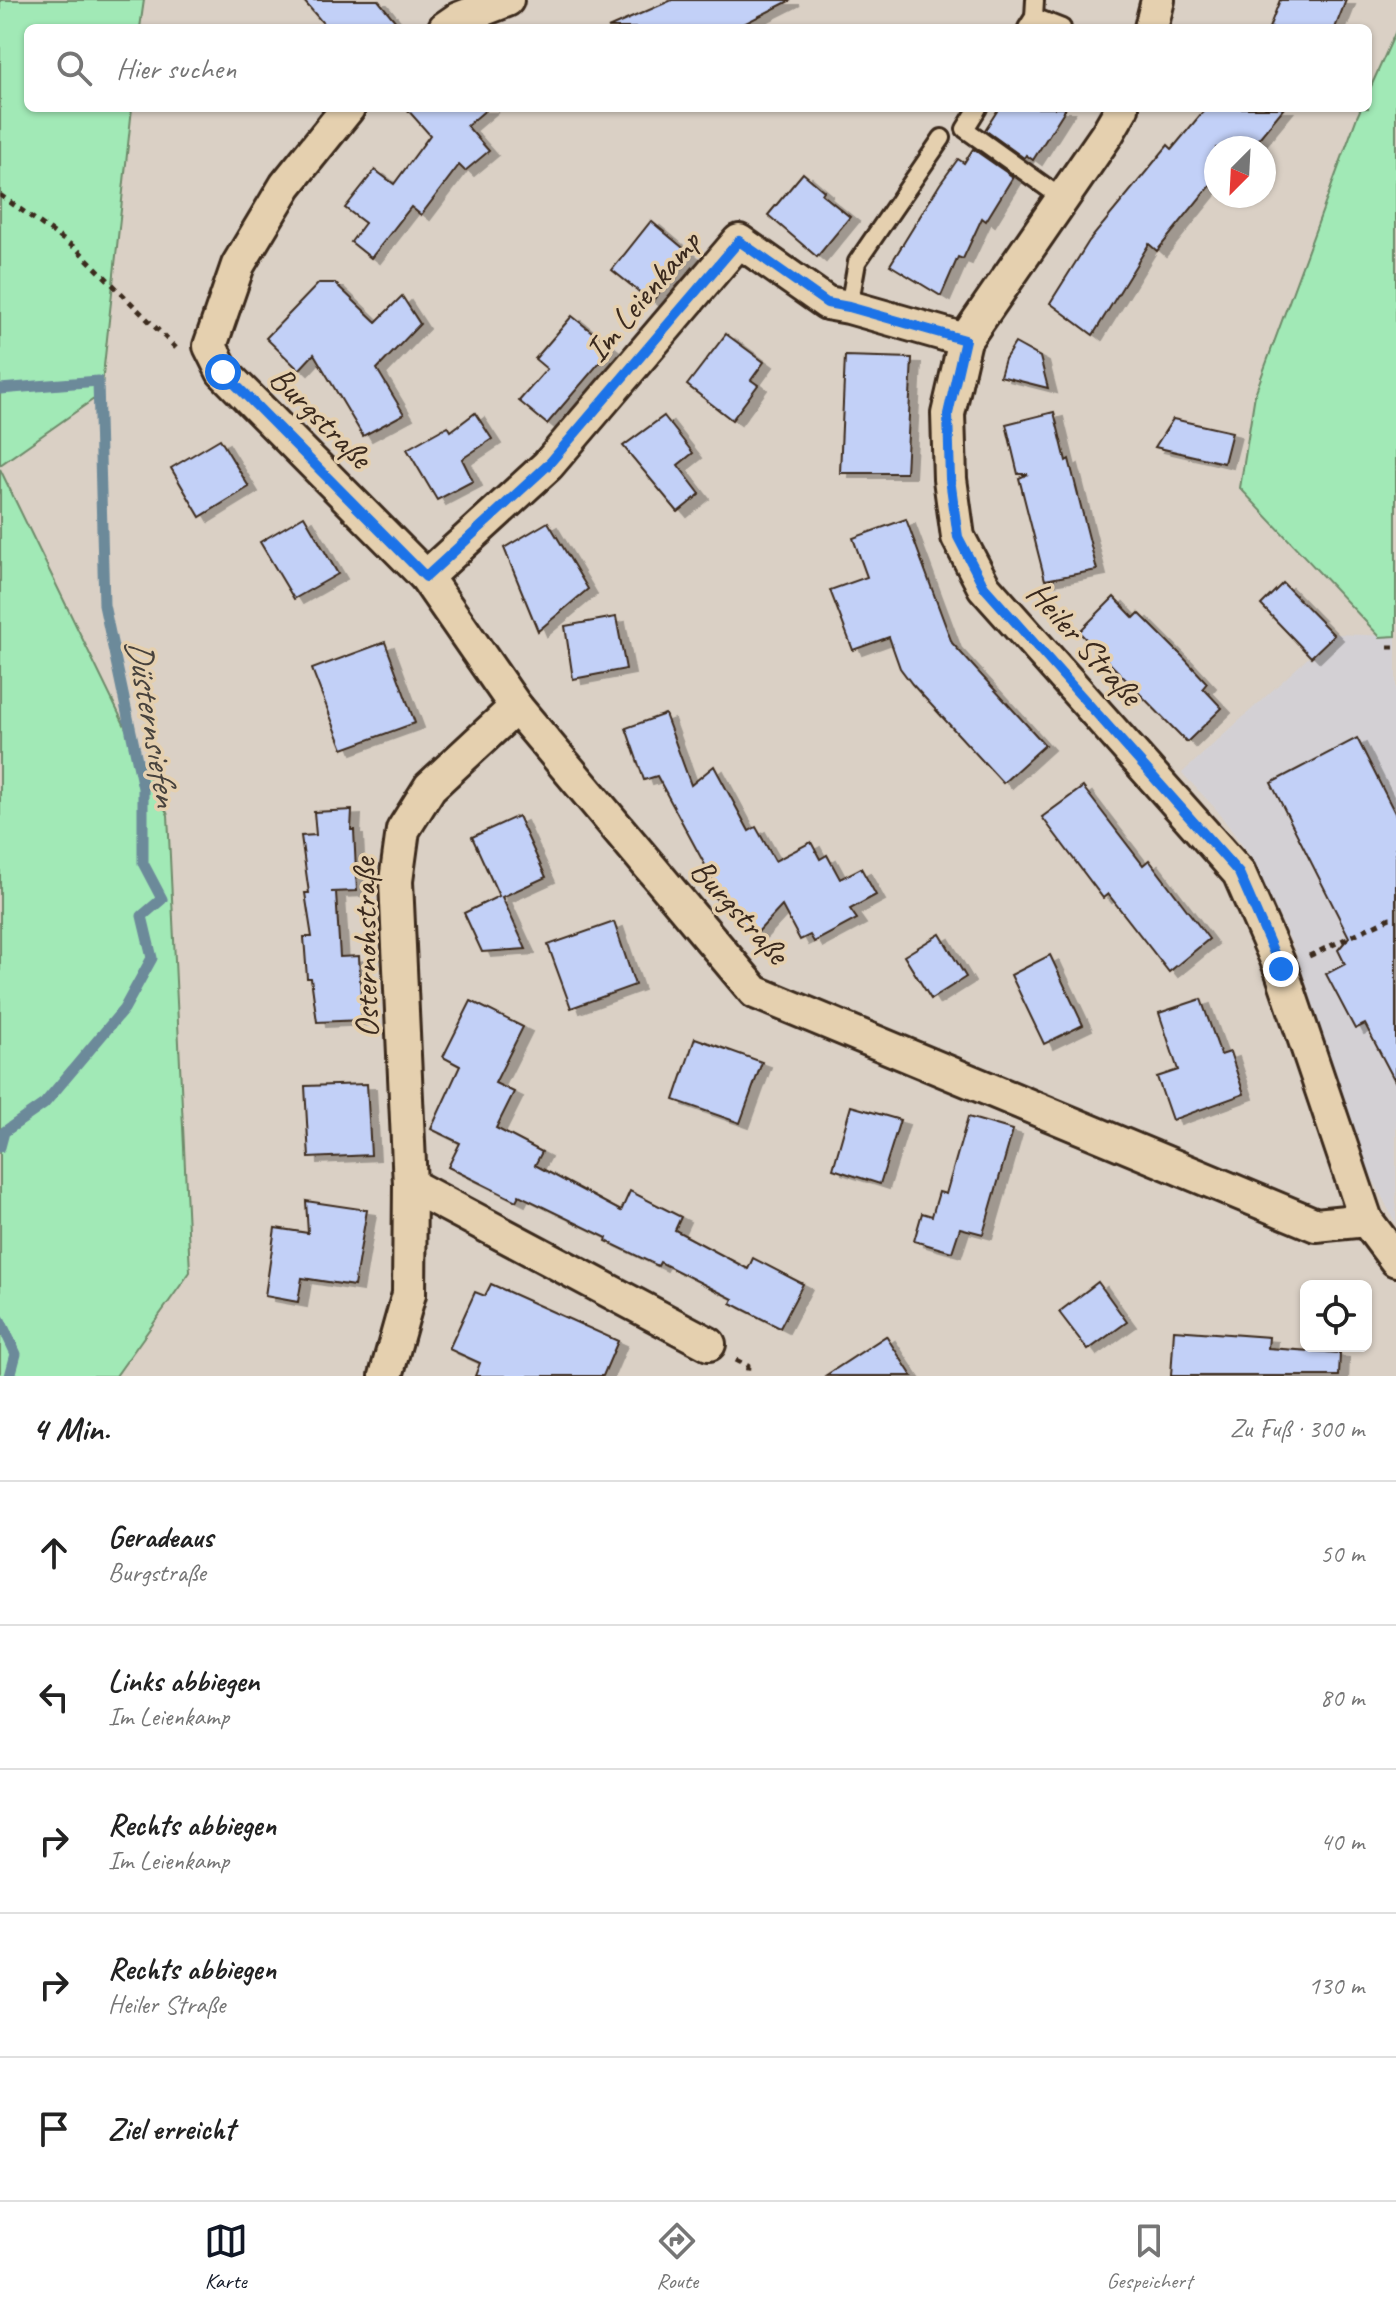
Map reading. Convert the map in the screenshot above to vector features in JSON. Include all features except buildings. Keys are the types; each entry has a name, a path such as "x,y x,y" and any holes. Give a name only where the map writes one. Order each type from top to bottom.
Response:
{"street":[{"path":"451,24 507,0"},
{"path":"1152,24 1158,0"},
{"path":"216,359 238,265 286,185 345,112"},
{"name":"Heiler Straße","path":"1120,112 965,340 948,414 950,479 958,537 984,587 1239,873 1281,969 1366,1220"},
{"name":"Im Leienkamp","path":"426,577 548,465 739,241 827,303 965,340"},
{"name":"Burgstraße","path":"216,359 426,577 516,707 755,992 1316,1225 1366,1220"},
{"name":"Osternohstraße","path":"386,1376 409,1294 410,1185 396,881 403,830 430,787 516,707"},
{"path":"410,1185 709,1344"},
{"path":"1366,1220 1396,1260"}],"lane":[{"path":"1032,15 1053,24"},
{"path":"976,112 965,129 1063,199"},
{"path":"849,307 857,262 942,138"}],"path":[{"path":"0,195 78,250 180,352 216,359"},
{"path":"1388,647 1396,647"},
{"path":"1281,969 1390,918 1396,918"}],"shaded area":[{"path":"1334,634 1396,636 1396,1224 1366,1166 1296,953 1253,860 1216,809 1182,773"}],"green space":[{"path":"0,0 144,0 141,24 24,24 24,112 132,112 101,394 0,465"},
{"path":"1396,31 1396,636 1380,637 1240,488 1255,394 1357,117 1359,112 1372,112 1372,84"},
{"path":"0,469 168,815 190,1272 116,1376 0,1376"}],"waterway":[{"name":"Düsternsiefen","path":"0,389 98,381 104,605 143,788 143,863 162,899 142,916 152,958 124,1009 44,1104 4,1132 0,1147"},
{"name":"Düsternsiefen","path":"0,1320 16,1354 10,1376"}],"route":[{"path":"223,372 426,577 548,465 739,241 827,303 965,340 948,414 950,479 958,537 984,587 1239,873 1281,969"}]}
